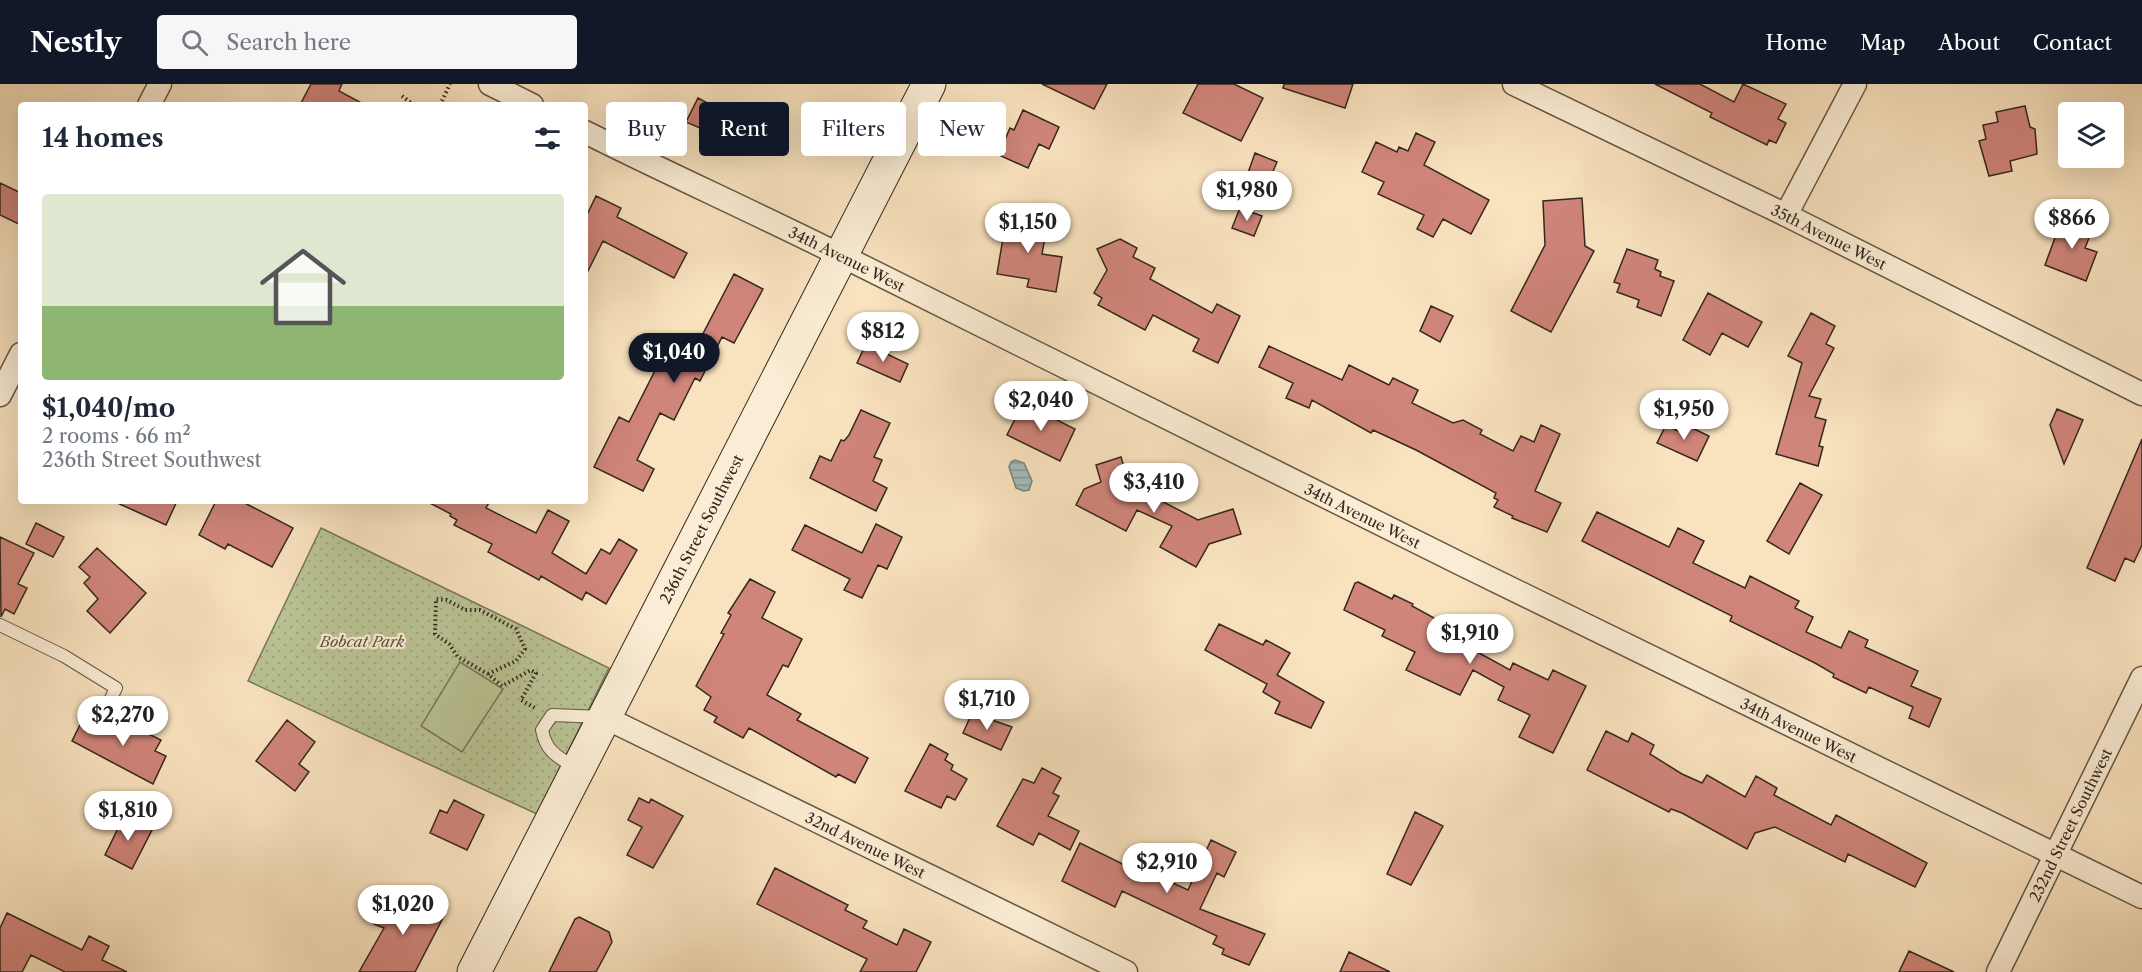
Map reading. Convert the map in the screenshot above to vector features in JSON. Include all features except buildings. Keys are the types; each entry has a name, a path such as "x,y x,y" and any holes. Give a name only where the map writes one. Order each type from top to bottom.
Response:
{"street":[{"path":"151,102 160,84"},
{"path":"490,84 526,102"},
{"name":"236th Street Southwest","path":"474,972 929,84"},
{"name":"35th Avenue West","path":"1514,84 1786,215 2142,394"},
{"path":"1786,215 1855,84"},
{"name":"34th Avenue West","path":"588,134 705,193 841,256 1317,494 2142,897"},
{"path":"0,395 18,360"},
{"name":"232nd Street Southwest","path":"1998,972 2142,678"},
{"name":"32nd Avenue West","path":"604,717 1126,972"}],"lane":[{"path":"0,625 64,656 116,688 101,718"},
{"path":"578,769 544,744 542,730 552,715 604,717"}],"path":[{"path":"441,102 450,84"},
{"path":"402,96 410,102"},
{"path":"488,674 516,661 525,649 516,629 480,610 465,610 447,600 436,599 435,634 450,644 458,657 488,674 502,686 531,670 536,673 521,700"}],"green space":[{"name":"Bobcat Park","path":"321,528 609,668 537,814 248,681"},
{"path":"460,662 503,689 462,752 421,726"}],"water":[{"path":"1015,460 1024,463 1032,481 1029,490 1016,488 1009,467"}]}
